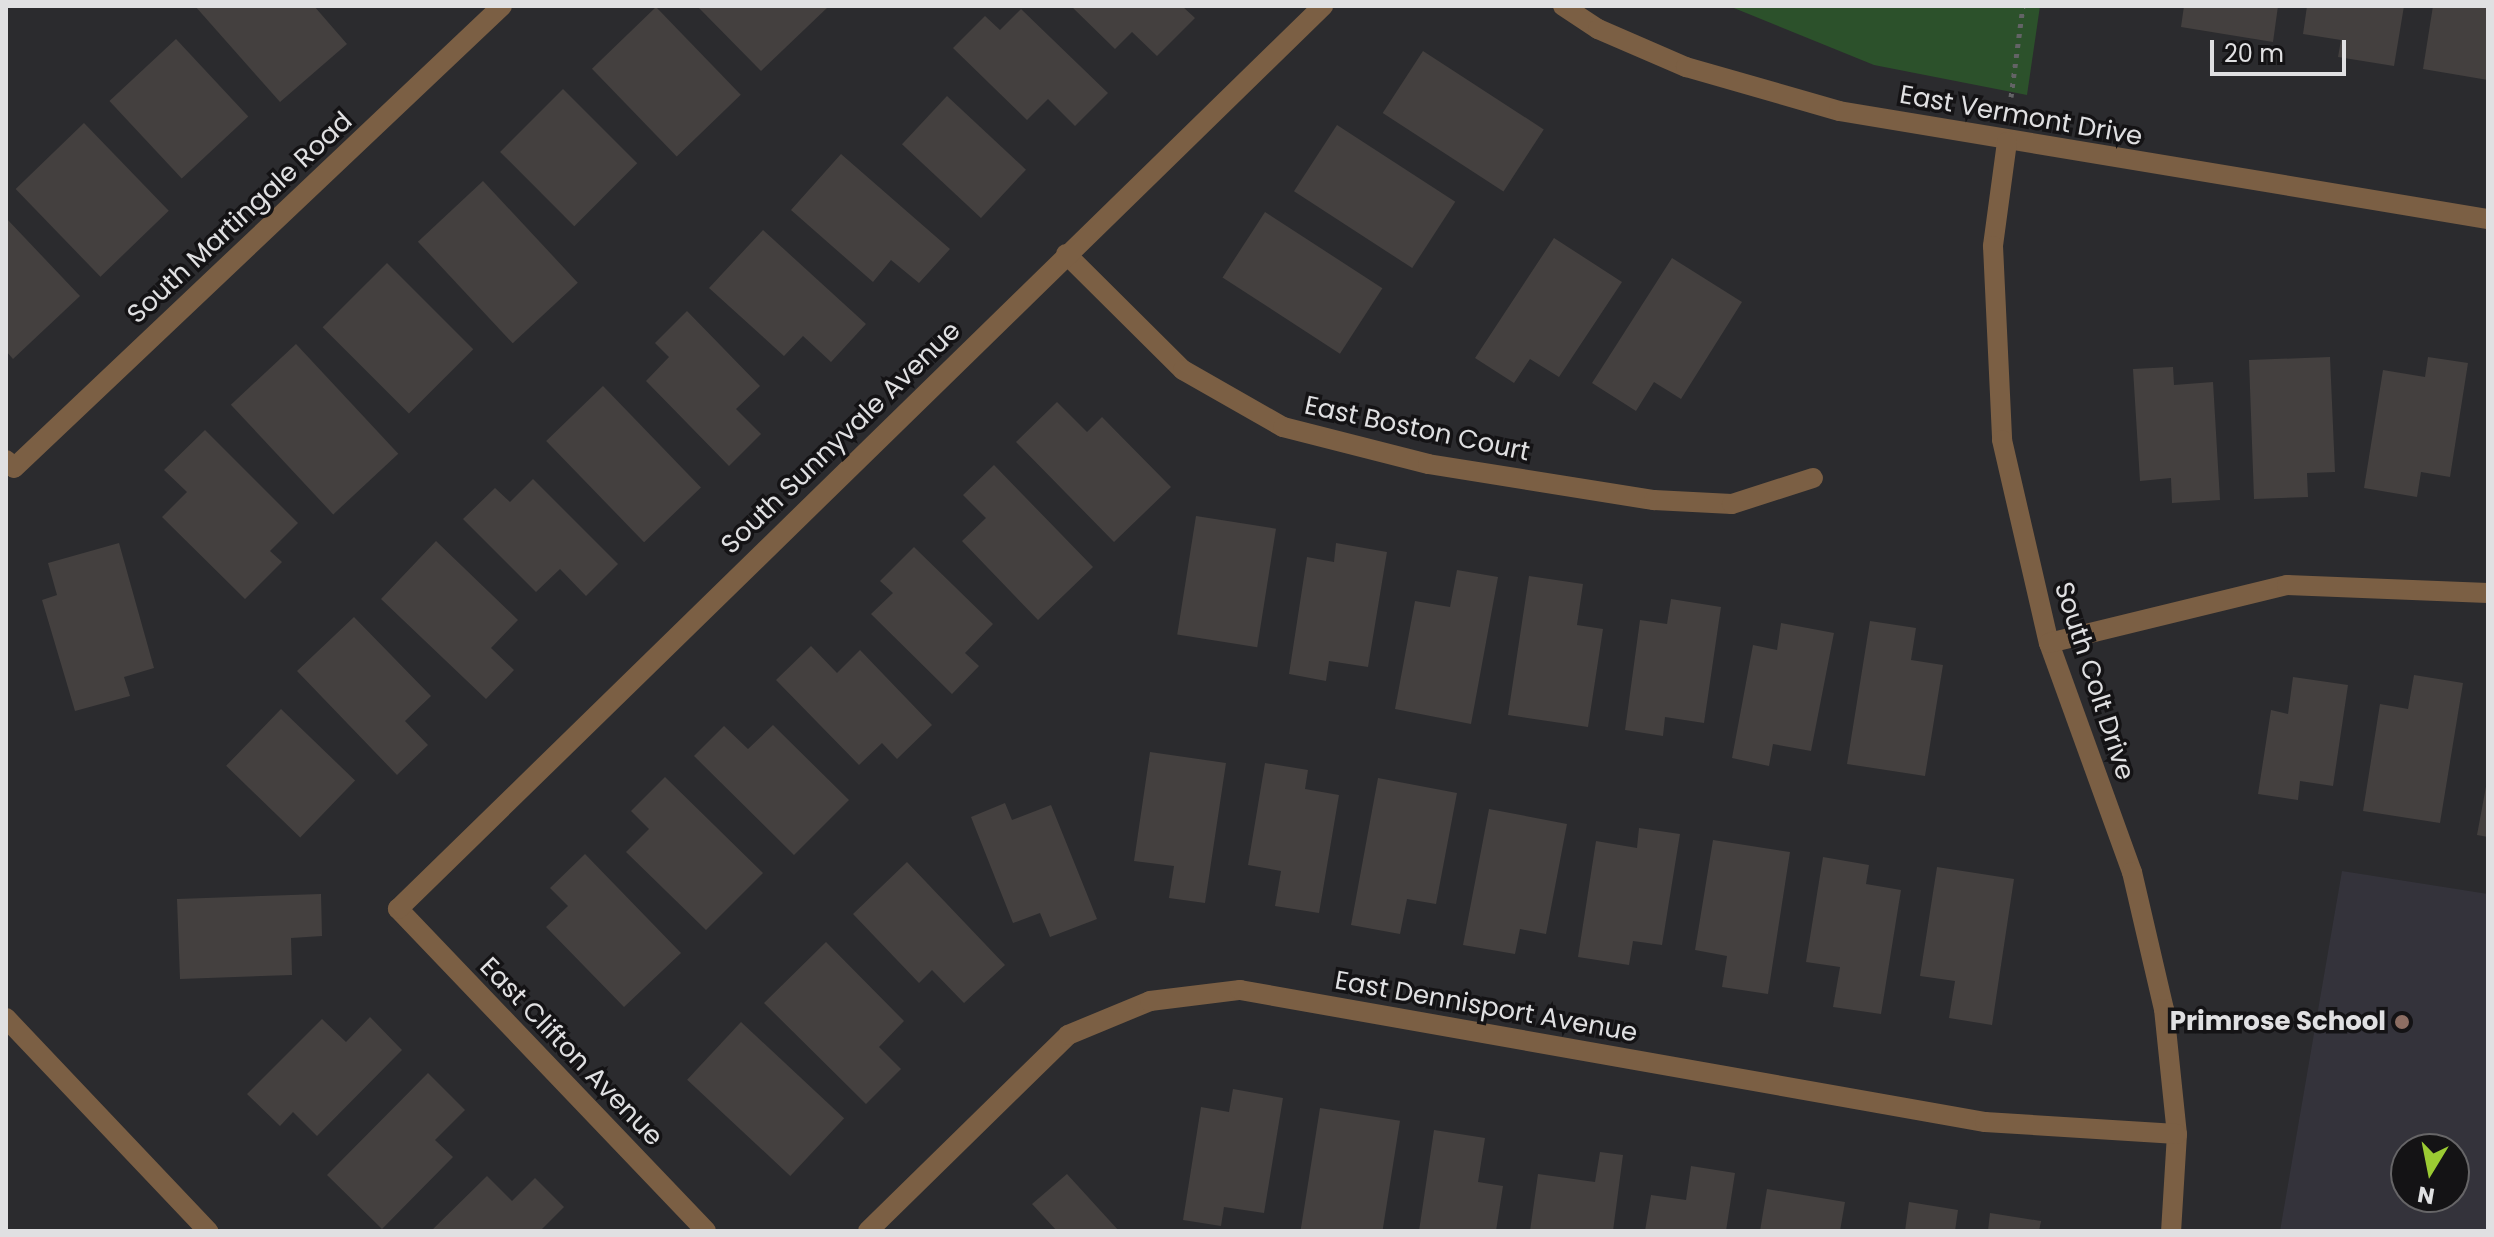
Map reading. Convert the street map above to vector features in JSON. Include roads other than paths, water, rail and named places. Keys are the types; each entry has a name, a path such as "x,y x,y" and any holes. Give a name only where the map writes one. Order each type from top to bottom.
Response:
{"street":[{"name":"South Martingale Road","path":"10,464 502,6"},
{"name":"South Sunnyvale Avenue","path":"398,909 1323,6"},
{"name":"East Vermont Drive","path":"1563,6 1598,29 1686,67 1839,111 2007,142 2488,219"},
{"name":"South Colt Drive","path":"2007,142 1993,246 2002,440 2049,643 2132,872 2164,1009 2177,1134 2171,1231"},
{"name":"East Boston Court","path":"1066,254 1183,370 1283,427 1428,464 1654,500 1732,504 1813,478"},
{"path":"2049,643 2287,585 2488,593"},
{"name":"East Clifton Avenue","path":"398,909 706,1231"},
{"name":"East Dennisport Avenue","path":"868,1231 1068,1035 1150,1001 1240,990 1985,1122 2177,1134"},
{"path":"6,1018 208,1231"}],"place":[{"name":"Primrose School","path":"2402,1022"}]}
